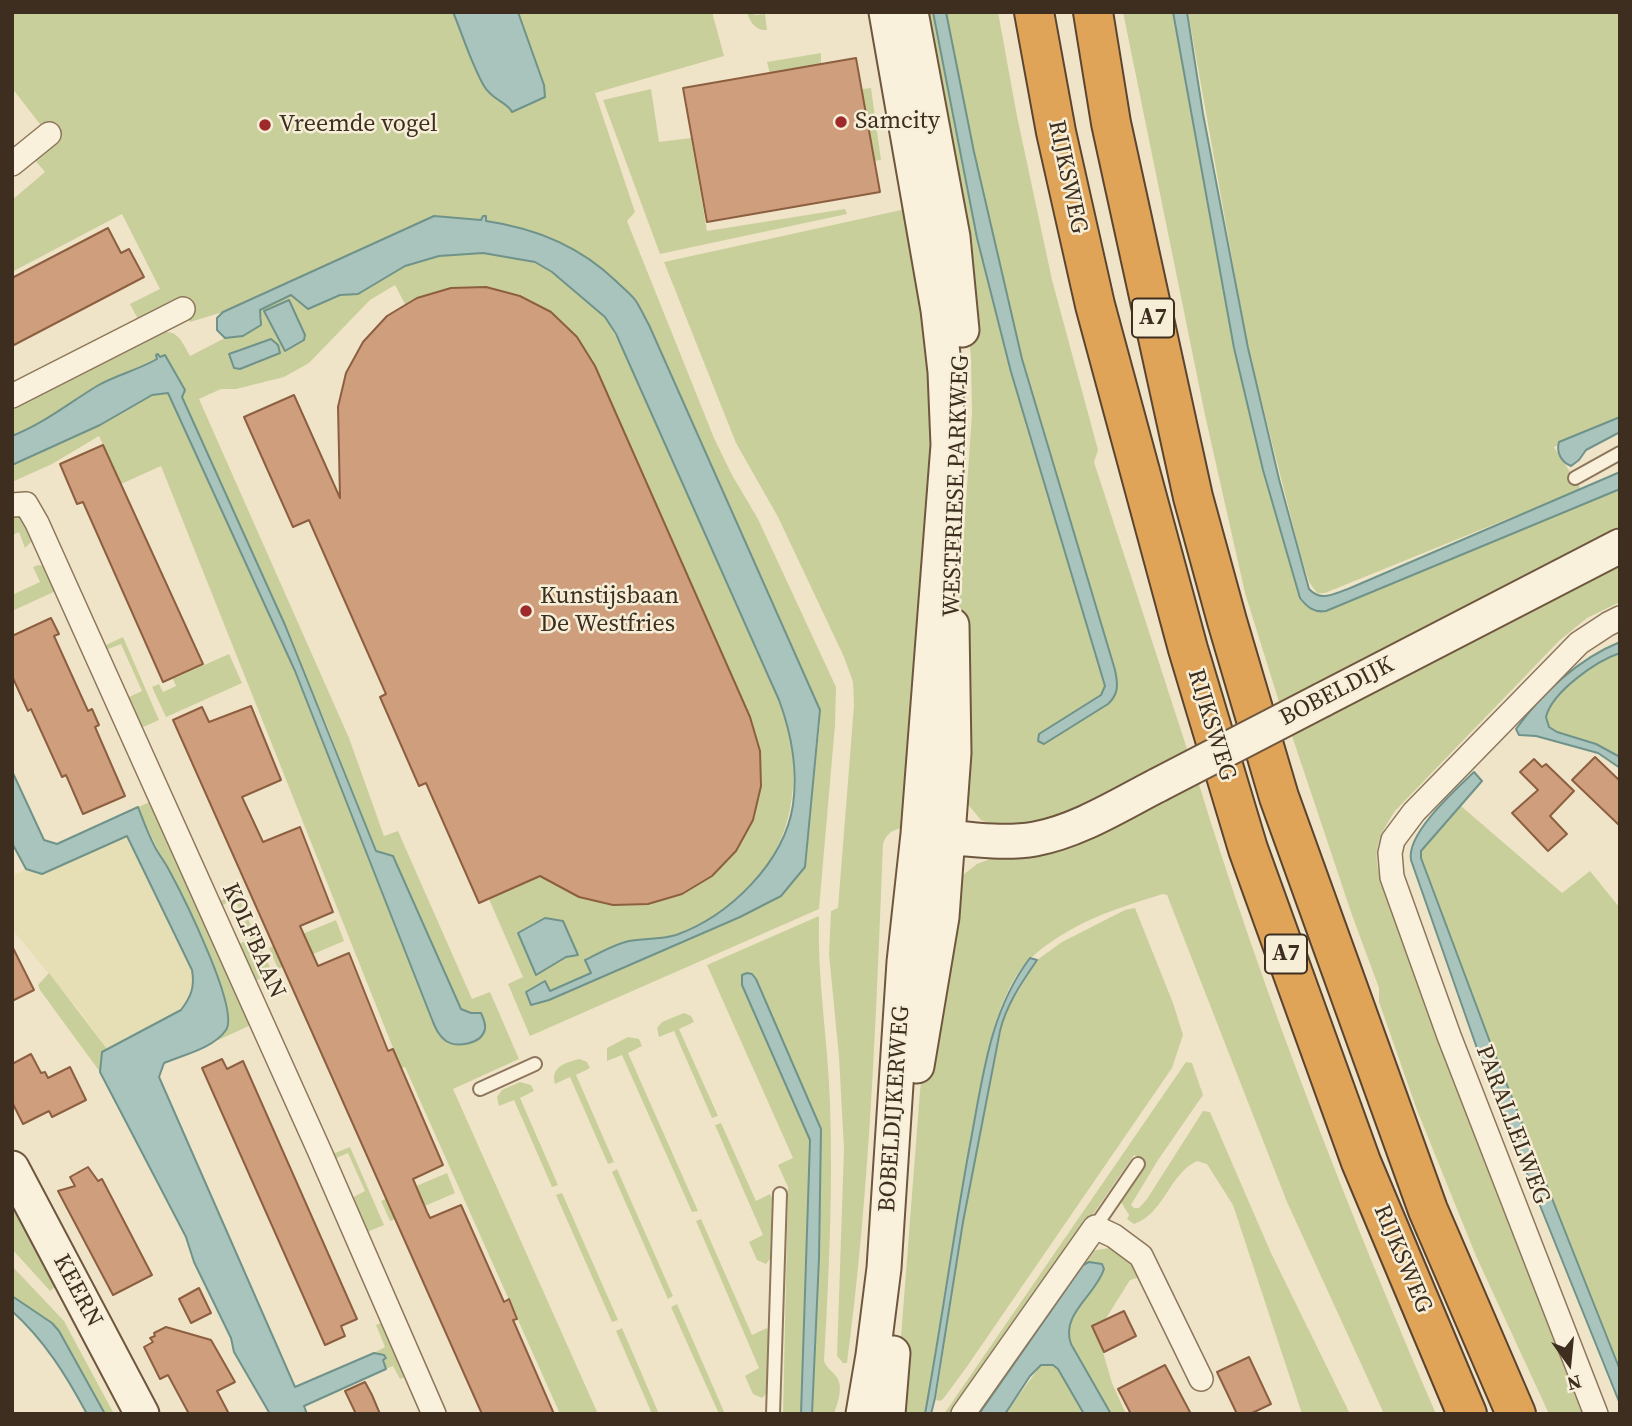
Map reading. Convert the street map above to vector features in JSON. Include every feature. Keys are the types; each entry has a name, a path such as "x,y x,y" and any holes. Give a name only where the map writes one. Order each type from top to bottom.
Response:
{"highway":[{"name":"RIJKSWEG","path":"1034,12 1056,132 1095,305 1188,649 1248,849 1362,1162 1467,1414"},
{"name":"RIJKSWEG","path":"1093,12 1111,123 1193,497 1279,797 1424,1198 1516,1414"}],"street":[{"name":"WESTFRIESE PARKWEG","path":"886,12 928,244 938,310 946,396 948,444 933,836"},
{"name":"WESTFRIESE PARKWEG","path":"911,12 953,237 963,360 962,488 952,604 954,753 933,836"},
{"path":"12,164 49,134"},
{"path":"12,396 183,309"},
{"name":"KOLFBAAN","path":"12,505 26,504 37,523 319,1150 434,1414"},
{"name":"BOBELDIJK","path":"933,836 1013,841 1053,835 1078,825 1620,546"},
{"name":"PARALLELWEG","path":"1596,1414 1445,1023 1392,877 1390,853 1393,840 1414,812 1542,679 1579,643 1620,618"},
{"name":"BOBELDIJKERWEG","path":"863,1414 884,1268 904,962 933,836"},
{"name":"BOBELDIJKERWEG","path":"888,1414 918,1055 942,917 933,836"},
{"name":"KEERN","path":"12,1168 142,1414"},
{"path":"963,1414 1095,1227 1114,1236 1141,1255 1200,1379"}],"lane":[{"path":"1575,478 1620,453"},
{"path":"480,1088 534,1064"},
{"path":"1095,1227 1138,1164"},
{"path":"773,1414 780,1194"}],"shaded area":[{"path":"127,836 192,970 195,984 189,1000 181,1010 107,1049 12,929 12,877 26,869 42,874"}],"green space":[{"path":"12,12 712,12 724,56 595,93 635,212 627,221 714,438 758,519 836,687 819,909 530,1036 508,984 523,977 489,899 526,882 530,863 579,897 612,905 648,904 682,895 711,877 736,851 761,786 760,750 750,716 595,366 577,337 552,312 521,295 487,288 406,306 395,285 370,300 309,363 284,377 236,389 221,389 199,399 349,738 384,836 398,831 472,999 490,992 519,1059 453,1089 598,1414 560,1414 405,1067 401,1068 161,466 121,484 99,436 52,464 12,482 12,465 100,425 152,395 168,392 295,671 433,1022 443,1039 481,1013 461,1010 393,856 376,851 328,728 182,397 185,390 172,366 156,356 157,359 104,382 12,436 12,409 159,333 175,334 190,356 225,338 232,338 262,319 259,310 292,295 309,309 341,295 358,294 405,266 439,256 483,253 535,262 567,283 605,317 627,358 779,700 790,737 793,773 790,808 780,841 764,870 741,896 712,918 676,934 623,942 585,960 591,973 549,991 549,1000 727,923 807,846 820,722 820,710 816,700 635,299 528,229 485,221 486,216 483,216 481,220 458,220 223,312 190,322 184,311 140,323 130,304 160,289 122,214 12,272 12,200 45,172 34,159 46,132 12,88","holes":["289,300 305,336 304,340 285,351 265,311","271,339 258,363 236,369 237,350","562,921 577,955 566,957 536,975"]},
{"path":"747,12 765,14 767,30 754,25"},
{"path":"915,12 933,12 977,238 1011,372 1105,686 1101,695 1039,734 1044,744 1108,704 1115,670 1022,359 974,152 946,12 998,12 1052,280 1098,450 1094,462 1188,752 1052,822 997,827 981,820 965,801 959,606 972,413 971,358 962,258"},
{"path":"1123,12 1173,12 1234,348 1263,470 1300,598 1315,610 1326,611 1620,489 1620,534 1280,705 1245,593 1205,415"},
{"path":"1188,12 1620,12 1620,416 1554,447 1581,489 1325,593 1317,593 1309,582 1299,549 1248,348"},
{"path":"821,53 821,64 770,74 767,62"},
{"path":"871,88 881,160 866,162 855,90"},
{"path":"651,89 659,142 691,138 707,231 845,209 847,214 660,254 603,100"},
{"path":"915,207 940,416 912,828 894,830 883,844 867,1169 847,1363 843,1363 837,1356 844,1149 829,954 831,911 838,908 854,705 853,682 844,657 778,517 736,443 664,262"},
{"path":"12,514 25,519 34,536 25,548 19,532 12,535"},
{"path":"1620,566 1620,602 1587,618 1559,641 1395,811 1377,848 1377,865 1383,888 1589,1414 1549,1414 1476,1256 1417,1110 1379,1002 1379,988 1291,733"},
{"path":"33,567 48,567 58,590 12,611 12,595 40,582"},
{"path":"123,637 159,720 141,728 127,698 142,691 121,644 106,650 104,646"},
{"path":"1620,653 1620,757 1596,744 1557,732 1549,727 1546,717 1557,698 1576,679"},
{"path":"229,654 242,683 166,717 152,687 159,684 163,692 176,686 173,679"},
{"path":"1198,781 1251,942 1308,1101 1436,1414 1384,1414 1287,1202 1167,895 1163,894 1110,911 1077,926 1045,946 1017,975 1005,997 982,1081 925,1414 895,1414 920,1091 928,1035 959,878 977,864"},
{"path":"152,801 251,1025 216,1041 227,1029 220,982 210,954 138,807"},
{"path":"1461,806 1562,893 1590,871 1620,908 1620,1370 1490,1042 1421,858 1420,851"},
{"path":"237,894 272,972 253,982 237,945 252,938 235,900 220,906 218,902"},
{"path":"1135,908 1183,1035 1172,1068 966,1368 943,1399 936,1400 963,1222 1004,1015 1037,960 1062,942 1125,910"},
{"path":"819,916 831,1135 824,1361 836,1377 840,1388 834,1414 812,1414 821,1129 772,1017 741,979 810,1140 801,1414 783,1414 788,1187 778,1165 793,1158 707,965"},
{"path":"336,920 344,941 278,969 269,948"},
{"path":"49,973 107,1049 102,1053 100,1072 40,990 38,985"},
{"path":"684,1013 691,1016 694,1022 679,1029 718,1116 712,1118 674,1031 659,1037 657,1028 662,1022"},
{"path":"628,1037 639,1039 642,1046 628,1053 698,1211 692,1212 622,1055 607,1061 607,1048"},
{"path":"580,1059 587,1062 590,1068 576,1075 614,1162 608,1164 570,1077 555,1084 555,1073 560,1066"},
{"path":"1186,1062 1192,1063 1203,1095 1131,1205 1139,1208 1147,1199 1203,1111 1210,1112 1271,1253 1350,1414 1302,1414 1233,1205 1207,1164 1197,1161 1187,1167 1153,1212 1134,1224 1127,1219 1129,1215 1121,1202 1146,1162 1134,1155 955,1414 944,1414"},
{"path":"520,1082 531,1085 534,1091 520,1098 558,1185 552,1187 514,1100 499,1106 497,1097 502,1090"},
{"path":"721,1123 756,1201 770,1194 772,1198 770,1259 766,1264 757,1260 749,1242 763,1235 715,1125"},
{"path":"350,1147 384,1225 365,1233 350,1199 365,1191 348,1153 332,1160 330,1155"},
{"path":"617,1169 673,1296 668,1299 612,1172"},
{"path":"447,1173 455,1193 390,1221 381,1201"},
{"path":"12,1193 60,1283 50,1291 12,1249"},
{"path":"562,1193 618,1320 612,1322 556,1195"},
{"path":"701,1219 752,1335 767,1328 767,1393 762,1398 753,1394 745,1376 759,1368 696,1221"},
{"path":"1109,1248 1124,1255 1143,1276 1130,1280 1098,1335 1112,1383 1126,1414 1111,1414 1070,1341 1069,1324 1103,1273 1089,1262 1083,1265 979,1414 970,1414 1090,1251"},
{"path":"12,1266 64,1321 114,1414 105,1414 59,1331 52,1323 12,1296"},
{"path":"677,1304 725,1414 719,1414 671,1307"},
{"path":"383,1322 408,1376 400,1379 393,1366 386,1369 382,1356 374,1353 385,1347 376,1325"},
{"path":"622,1328 659,1414 652,1414 616,1331"},
{"path":"1041,1365 1053,1365 1058,1369 1084,1414 1005,1414"}],"water":[{"path":"453,12 518,12 544,85 545,97 512,112 491,95 475,68"},
{"path":"933,12 946,12 974,152 1022,359 1116,675 1116,693 1108,704 1044,744 1038,741 1039,734 1101,695 1105,686 1011,372 977,238"},
{"path":"1173,12 1187,12 1203,114 1248,348 1309,589 1323,596 1348,589 1620,472 1620,489 1326,611 1311,609 1305,604 1300,598 1263,470 1234,348"},
{"path":"434,216 481,220 486,216 486,221 539,234 588,259 634,298 649,325 820,710 805,867 781,896 740,917 549,1000 531,1005 526,992 545,981 550,991 591,973 585,960 612,947 629,941 670,937 696,926 734,901 751,885 766,867 788,826 795,778 793,752 779,700 616,334 605,317 552,272 535,262 483,253 439,256 405,266 358,294 340,295 308,309 291,295 260,310 261,325 243,336 225,338 217,330 217,318 223,312"},
{"path":"289,300 305,335 304,340 285,351 264,311"},
{"path":"271,339 278,345 280,353 240,369 234,368 229,354"},
{"path":"158,354 160,357 165,355 185,390 182,397 285,625 376,851 393,856 461,1009 481,1013 485,1029 474,1041 451,1043 441,1037 435,1027 295,671 168,393 152,395 100,425 12,465 12,436 104,382 157,359"},
{"path":"1620,417 1620,432 1586,450 1571,466 1562,459 1558,449 1559,442"},
{"path":"1620,642 1620,653 1576,679 1557,698 1546,717 1549,727 1557,732 1596,744 1620,757 1620,768 1598,753 1536,736 1519,735 1516,729 1562,678 1590,658"},
{"path":"12,771 44,840 57,844 138,807 152,842 169,870 208,951 225,1000 228,1018 226,1030 214,1042 164,1063 159,1077 295,1387 374,1353 386,1358 383,1360 386,1369 304,1406 307,1414 270,1414 234,1352 231,1338 194,1262 186,1237 100,1072 102,1052 181,1010 191,992 192,970 127,836 42,874 26,869 12,843"},
{"path":"1474,772 1482,781 1421,851 1421,858 1490,1042 1620,1370 1620,1404 1479,1054 1411,860 1411,849 1424,825"},
{"path":"545,918 563,921 578,955 566,957 536,975 518,933"},
{"path":"1030,958 1037,960 1010,1003 1000,1031 963,1222 935,1398 931,1414 925,1414 963,1183 989,1050 1005,1002"},
{"path":"747,973 756,979 821,1129 812,1414 801,1414 810,1140 742,985 742,975"},
{"path":"1089,1262 1102,1264 1104,1269 1074,1314 1069,1333 1071,1344 1111,1414 1084,1414 1058,1369 1053,1365 1041,1365 1030,1376 1005,1414 979,1414 1083,1265"},
{"path":"12,1296 52,1323 59,1331 105,1414 87,1414 54,1359 35,1334 12,1311"}],"building":[{"path":"856,58 880,192 707,222 683,88"},
{"path":"108,228 121,253 129,249 144,277 12,346 12,278"},
{"name":"Kunstijsbaan De Westfries","path":"486,287 520,296 551,312 577,337 595,366 750,717 760,751 761,786 753,820 736,851 712,876 682,894 648,904 613,905 579,897 540,876 479,903 426,783 419,786 380,697 386,694 309,520 293,527 244,417 294,395 340,498 338,407 346,373 363,342 387,316 417,298 451,288"},
{"path":"103,445 203,664 163,682 83,502 77,504 60,464"},
{"path":"51,618 59,634 54,636 88,711 92,709 99,725 95,727 125,796 83,814 66,775 62,777 31,709 28,711 12,676 12,636"},
{"path":"251,706 281,780 242,797 263,842 300,827 333,912 300,926 318,966 349,953 388,1051 393,1049 443,1165 413,1179 427,1212 430,1218 461,1205 504,1302 509,1299 517,1319 513,1320 554,1414 482,1414 173,720 202,707 209,722"},
{"path":"1595,757 1620,781 1620,826 1572,780"},
{"path":"1534,759 1542,767 1546,764 1574,791 1550,816 1567,834 1548,851 1512,813 1538,790 1520,772"},
{"path":"12,946 34,990 12,1001"},
{"path":"31,1054 41,1073 45,1072 48,1078 70,1067 86,1100 52,1117 49,1111 23,1124 12,1102 12,1064"},
{"path":"222,1059 227,1069 243,1061 357,1319 341,1326 345,1336 325,1345 202,1068"},
{"path":"88,1167 98,1181 102,1179 152,1275 113,1295 58,1191 75,1186 70,1177"},
{"path":"199,1288 211,1313 191,1323 179,1299"},
{"path":"1124,1311 1136,1336 1104,1352 1092,1326"},
{"path":"166,1327 211,1340 235,1382 217,1391 229,1414 189,1414 168,1375 160,1379 144,1347 153,1342 150,1338 155,1336 154,1333"},
{"path":"1249,1357 1271,1404 1250,1414 1237,1414 1217,1372"},
{"path":"1165,1365 1191,1414 1131,1414 1118,1389"},
{"path":"365,1382 380,1414 356,1414 345,1391"}],"place":[{"name":"Samcity","path":"841,122"},
{"name":"Vreemde vogel","path":"265,125"},
{"name":"Kunstijsbaan De Westfries","path":"526,611"}]}
